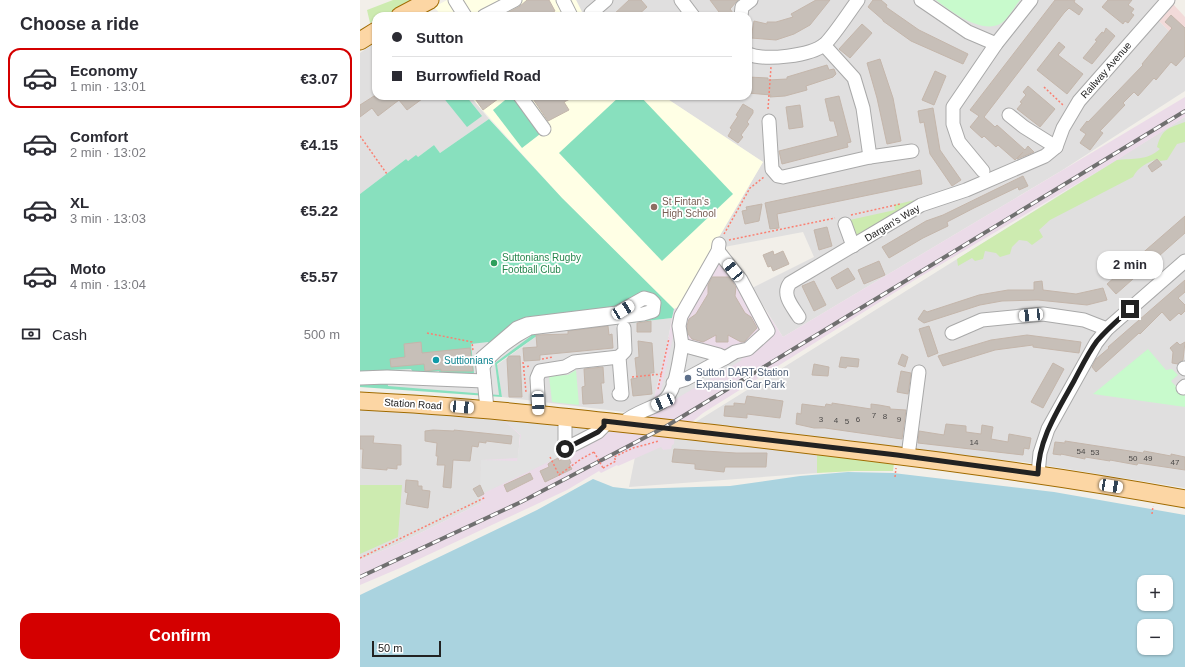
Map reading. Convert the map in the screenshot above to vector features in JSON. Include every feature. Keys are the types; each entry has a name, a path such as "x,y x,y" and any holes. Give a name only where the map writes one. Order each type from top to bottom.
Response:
{"main road":[{"path":"408,12 430,0"},
{"path":"360,41 372,34"},
{"name":"Station Road","path":"360,401 487,409 539,414 908,456 1038,474 1185,499"}],"street":[{"path":"455,0 462,12"},
{"path":"492,12 515,0"},
{"path":"563,0 569,12"},
{"path":"592,12 606,0"},
{"path":"681,0 690,12"},
{"path":"741,12 742,7 751,0"},
{"path":"752,56 780,58 805,53 824,44 858,0"},
{"path":"921,0 968,32 996,44"},
{"path":"983,171 959,142 953,124 953,107 996,44 1031,0"},
{"name":"Railway Avenue","path":"1056,147 1063,128 1079,101 1168,0"},
{"path":"824,44 854,78 863,108 870,157"},
{"path":"523,100 544,129"},
{"path":"1009,115 1024,127 1056,147"},
{"path":"769,121 772,170 776,174 783,177 870,157 912,151"},
{"name":"Dargan's Way","path":"799,318 786,294 786,288 790,283 921,205 966,190 1045,156 1056,147"},
{"path":"844,219 853,246"},
{"path":"624,423 631,416 670,400 673,383 682,345 676,312 719,247 741,280 768,331 748,349 735,352 686,380 673,383"},
{"path":"1038,474 1040,453 1048,429 1096,343 1107,329 1185,261"},
{"path":"644,298 651,300 654,303 653,311 643,314 530,328 522,331 482,363 521,326 617,313 644,298"},
{"path":"952,333 982,320 1043,314 1084,320 1107,329"},
{"path":"539,414 537,378 540,371 564,367 574,362 619,357 625,351 624,328"},
{"path":"682,345 725,358"},
{"path":"619,357 622,394 619,394"},
{"path":"482,363 487,409"},
{"path":"908,456 919,372"},
{"path":"360,378 484,381"},
{"path":"565,417 565,449 598,432 604,426 604,421"}],"path":[{"path":"769,121 768,116 772,58"},
{"path":"1044,87 1072,113"},
{"path":"360,136 387,174"},
{"path":"719,247 750,188 772,170"},
{"path":"719,247 844,219 906,203"},
{"path":"427,333 472,342 473,354 482,363"},
{"path":"523,362 526,395"},
{"path":"632,377 662,374"},
{"path":"550,457 559,475 580,459 594,452 603,468 616,461 614,457 633,448 660,441"},
{"path":"895,477 896,468"},
{"path":"360,558 486,496"},
{"path":"1152,514 1153,505"}],"shaded area":[{"path":"447,0 576,0 582,12 438,12 434,7"},
{"path":"576,0 1169,0 1173,4 1158,20 1185,47 1185,91 1061,171 783,337 752,288 814,257 803,232 724,247 718,238 763,162 669,100 752,100 752,12 582,12"},
{"path":"1173,4 1185,17 1185,47 1158,20"},
{"path":"372,45 372,100 473,100 489,119 440,153 434,145 418,157 407,161 406,159 360,194 360,53"},
{"path":"1185,97 1185,117 1117,160 913,281 703,413 686,427 675,425 674,444 672,445 671,449 663,450 661,447 601,473 599,471 567,490 400,568 360,585 360,560 400,543 481,503 481,460 518,458 520,435 502,419 622,430 634,408 654,398 674,309 678,307 718,238 783,337"},
{"name":"St Fintan's High School","path":"474,100 669,100 763,162 678,307 674,309 562,198"},
{"path":"1185,117 1185,488 1024,462 686,428"},
{"path":"672,318 654,398 634,408 624,412 502,397 497,365 541,333"},
{"path":"528,331 531,336 495,363 499,395 388,386 387,377 389,370 411,369 414,374 439,371 440,377 474,373 471,344 488,342 496,354"},
{"name":"Sutton DART Station Expansion Car Park","path":"673,337 692,345 722,354 736,349 742,360 669,403 660,395"},
{"path":"360,407 502,418 520,435 518,458 481,503 400,543 360,560"},
{"path":"502,418 617,429 480,495 481,460 517,461 521,435"},
{"path":"674,436 817,453 817,473 629,487 635,457 661,446 672,445"}],"green space":[{"path":"393,0 412,0 392,12 372,12 372,22 370,23 367,10"},
{"path":"936,0 1020,0 1006,20 1000,24 984,26 966,20"},
{"path":"445,100 469,100 482,116 467,127"},
{"path":"505,100 520,100 544,131 522,148 493,110"},
{"path":"616,100 644,100 733,194 662,261 559,153"},
{"name":"Suttonians Rugby Football Club","path":"489,119 562,198 674,309 672,318 541,333 497,364 502,397 360,387 360,194 406,159 408,161 416,155 418,157 434,145 440,153"},
{"path":"1185,122 1185,142 1177,144 1167,160 1160,161 1157,159 1146,164 1137,171 1133,177 1050,220 1039,230 1043,237 1032,245 1027,241 1019,240 1012,247 1010,254 1000,257 996,253 985,251 983,259 975,261 972,258 958,266 957,259 1117,160 1140,158 1150,156 1155,153 1160,149 1157,147 1164,132"},
{"path":"915,200 905,211 859,236 855,236 845,221 895,210 894,205"},
{"path":"1148,349 1166,370 1172,369 1178,375 1171,381 1185,396 1185,407 1093,394"},
{"path":"576,370 579,405 552,402 549,376 568,375"},
{"path":"817,453 894,463 893,471 817,473"},
{"path":"360,485 402,485 398,537 360,554"}],"water":[{"path":"848,472 893,473 1054,492 1185,515 1185,667 360,667 360,595 537,510 593,479 613,487 630,489 730,486 800,476"}],"building":[{"path":"527,0 549,0 555,11 509,12 519,7"},
{"path":"629,0 641,0 647,7 641,12 616,12"},
{"path":"710,0 738,0 730,9 732,12 719,12"},
{"path":"816,0 830,0 810,25 794,34 776,40 752,38 754,21 767,24 767,22 776,22 793,17 791,14"},
{"path":"873,0 881,0 887,5 886,7 919,30 968,54 963,64 911,41 883,21 868,7"},
{"path":"1055,0 1075,0 1074,2 1083,9 1079,15 1069,8 1064,13 984,117 995,127 997,125 1025,150 1028,146 1034,152 1017,159 1023,152 1015,160 998,145 996,147 984,136 982,138 970,127 979,116 970,110"},
{"path":"1108,0 1132,0 1128,5 1134,9 1131,13 1134,15 1128,23 1125,21 1123,24 1102,7"},
{"path":"1171,15 1185,28 1185,56 1176,66 1171,62 1156,80 1154,78 1138,96 1134,92 1123,103 1125,105 1100,131 1103,133 1090,150 1080,143 1086,134 1080,130 1087,121 1088,122 1143,65 1142,64 1172,28 1165,22"},
{"path":"862,24 872,33 850,58 839,49"},
{"path":"1106,28 1115,36 1092,64 1083,58 1097,41 1095,40 1102,32 1104,33"},
{"path":"1059,42 1065,47 1058,55 1083,74 1067,94 1037,70"},
{"path":"880,59 893,98 901,141 887,144 877,98 867,63"},
{"path":"827,65 829,70 834,69 836,74 833,77 806,86 807,90 785,96 770,97 771,95 752,93 752,77 768,78 768,80 787,79 787,77"},
{"path":"935,71 946,76 934,105 922,100"},
{"path":"1028,86 1055,109 1040,127 1017,109 1022,103 1020,102 1026,95 1023,92"},
{"path":"839,96 851,142 847,143 848,147 782,164 779,151 838,136 834,121 830,121 825,99"},
{"path":"372,97 372,100 399,100 378,116 372,108 360,117 360,105"},
{"path":"399,100 421,100 407,110"},
{"path":"476,100 497,100 483,110"},
{"path":"534,100 568,100 564,102 569,110 548,121"},
{"path":"743,104 753,110 753,113 747,122 749,124 741,135 743,137 738,143 728,136 732,129 730,128 738,116 736,115"},
{"path":"800,105 803,127 789,129 786,107"},
{"path":"933,108 940,150 961,180 952,186 930,154 924,122 920,123 918,111"},
{"path":"1157,159 1162,165 1152,172 1148,166"},
{"path":"920,170 922,184 777,214 779,228 770,229 765,203"},
{"path":"1023,176 1028,186 1019,190 1018,187 974,208 947,222 948,226 923,238 889,258 882,247 926,221 943,215"},
{"path":"762,204 759,221 745,224 742,211 747,210 746,207"},
{"path":"1185,216 1185,233 1116,294 1107,284"},
{"path":"827,227 832,246 819,250 814,230"},
{"path":"773,251 774,255 783,251 789,264 773,271 771,266 768,267 763,255"},
{"path":"879,261 885,275 864,284 858,270"},
{"path":"848,268 855,279 837,289 831,278"},
{"path":"712,277 729,277 736,287 735,296 745,313 751,317 757,328 744,342 741,342 728,335 728,342 716,342 716,335 703,342 692,339 688,334 687,326 689,319 696,314 708,294 708,285"},
{"path":"1185,280 1185,292 1178,298 1185,305 1185,311 1181,315 1179,313 1170,321 1162,312 1140,334 1139,333 1096,372 1092,367 1096,359"},
{"path":"814,281 826,305 814,311 802,286"},
{"path":"1042,281 1043,290 1076,294 1103,288 1107,300 1087,305 1038,300 1002,301 980,305 924,323 918,319 924,310 927,312 979,295 1008,290 1034,290 1034,282"},
{"path":"651,321 651,332 637,332 637,323"},
{"path":"608,326 609,335 612,334 613,348 540,355 540,360 524,361 523,348 537,347 536,335 568,334 568,331"},
{"path":"929,326 938,353 928,357 919,329"},
{"path":"1027,335 1081,342 1079,353 1033,347 1033,345 995,350 943,366 938,356 991,340"},
{"path":"638,341 652,343 654,373 650,373 652,394 633,396 631,379 637,378 635,358 639,357"},
{"name":"Suttionians","path":"421,342 422,353 470,348 473,371 441,371 441,369 425,371 424,364 391,367 390,359 405,357 404,344"},
{"path":"1177,342 1180,345 1185,342 1183,360 1178,364 1172,363 1173,352 1170,348"},
{"path":"902,354 908,357 905,367 898,364"},
{"path":"509,356 520,356 522,397 509,397 507,359"},
{"path":"841,357 859,359 858,367 839,367"},
{"path":"1053,363 1064,369 1043,408 1031,402"},
{"path":"814,364 829,367 828,376 812,375"},
{"path":"603,367 604,383 601,383 603,403 583,404 582,387 585,386 584,369"},
{"path":"901,371 911,373 908,394 897,392"},
{"path":"747,396 783,401 780,418 747,414 747,418 724,416 725,406 734,406 734,403 745,404"},
{"path":"832,403 871,409 871,404 890,407 890,409 906,410 902,439 825,428 814,428 796,424 797,413 801,414 802,404 825,407 826,404 832,405"},
{"path":"946,424 966,426 966,432 981,434 982,425 993,427 991,439 1008,442 1009,434 1031,438 1029,449 1024,448 1023,455 918,443 919,431 944,435"},
{"path":"454,430 512,436 511,444 486,441 486,443 479,442 478,447 472,446 470,461 453,460 451,488 443,487 445,465 437,465 437,443 425,441 425,431"},
{"path":"360,436 374,436 373,443 401,445 401,465 397,465 397,469 387,468 387,470 362,468 363,449 360,449"},
{"path":"1065,441 1143,453 1144,451 1185,457 1185,470 1138,463 1137,465 1110,460 1085,457 1085,459 1061,454 1053,454 1055,442 1065,443"},
{"path":"674,449 736,453 767,453 766,467 725,467 724,472 695,469 695,464 672,462"},
{"path":"568,456 571,463 569,464 572,469 545,482 540,471 549,467 548,464 552,461 558,458 559,461"},
{"path":"530,473 533,479 507,492 504,485"},
{"path":"406,480 418,481 418,486 422,486 422,490 430,491 428,508 406,504 408,493 405,492"},
{"path":"480,485 484,494 478,497 473,489"}],"railway":[{"path":"360,577 521,502 665,427 1185,111"}],"place":[{"name":"St Fintan's High School","path":"654,207"},
{"name":"Suttonians Rugby Football Club","path":"494,263"},
{"name":"Suttionians","path":"436,360"},
{"name":"Sutton DART Station Expansion Car Park","path":"688,378"}],"route":[{"path":"565,449 598,432 604,426 604,421 794,442 1038,474 1040,453 1048,429 1081,368 1096,343 1107,329 1130,309"}]}
